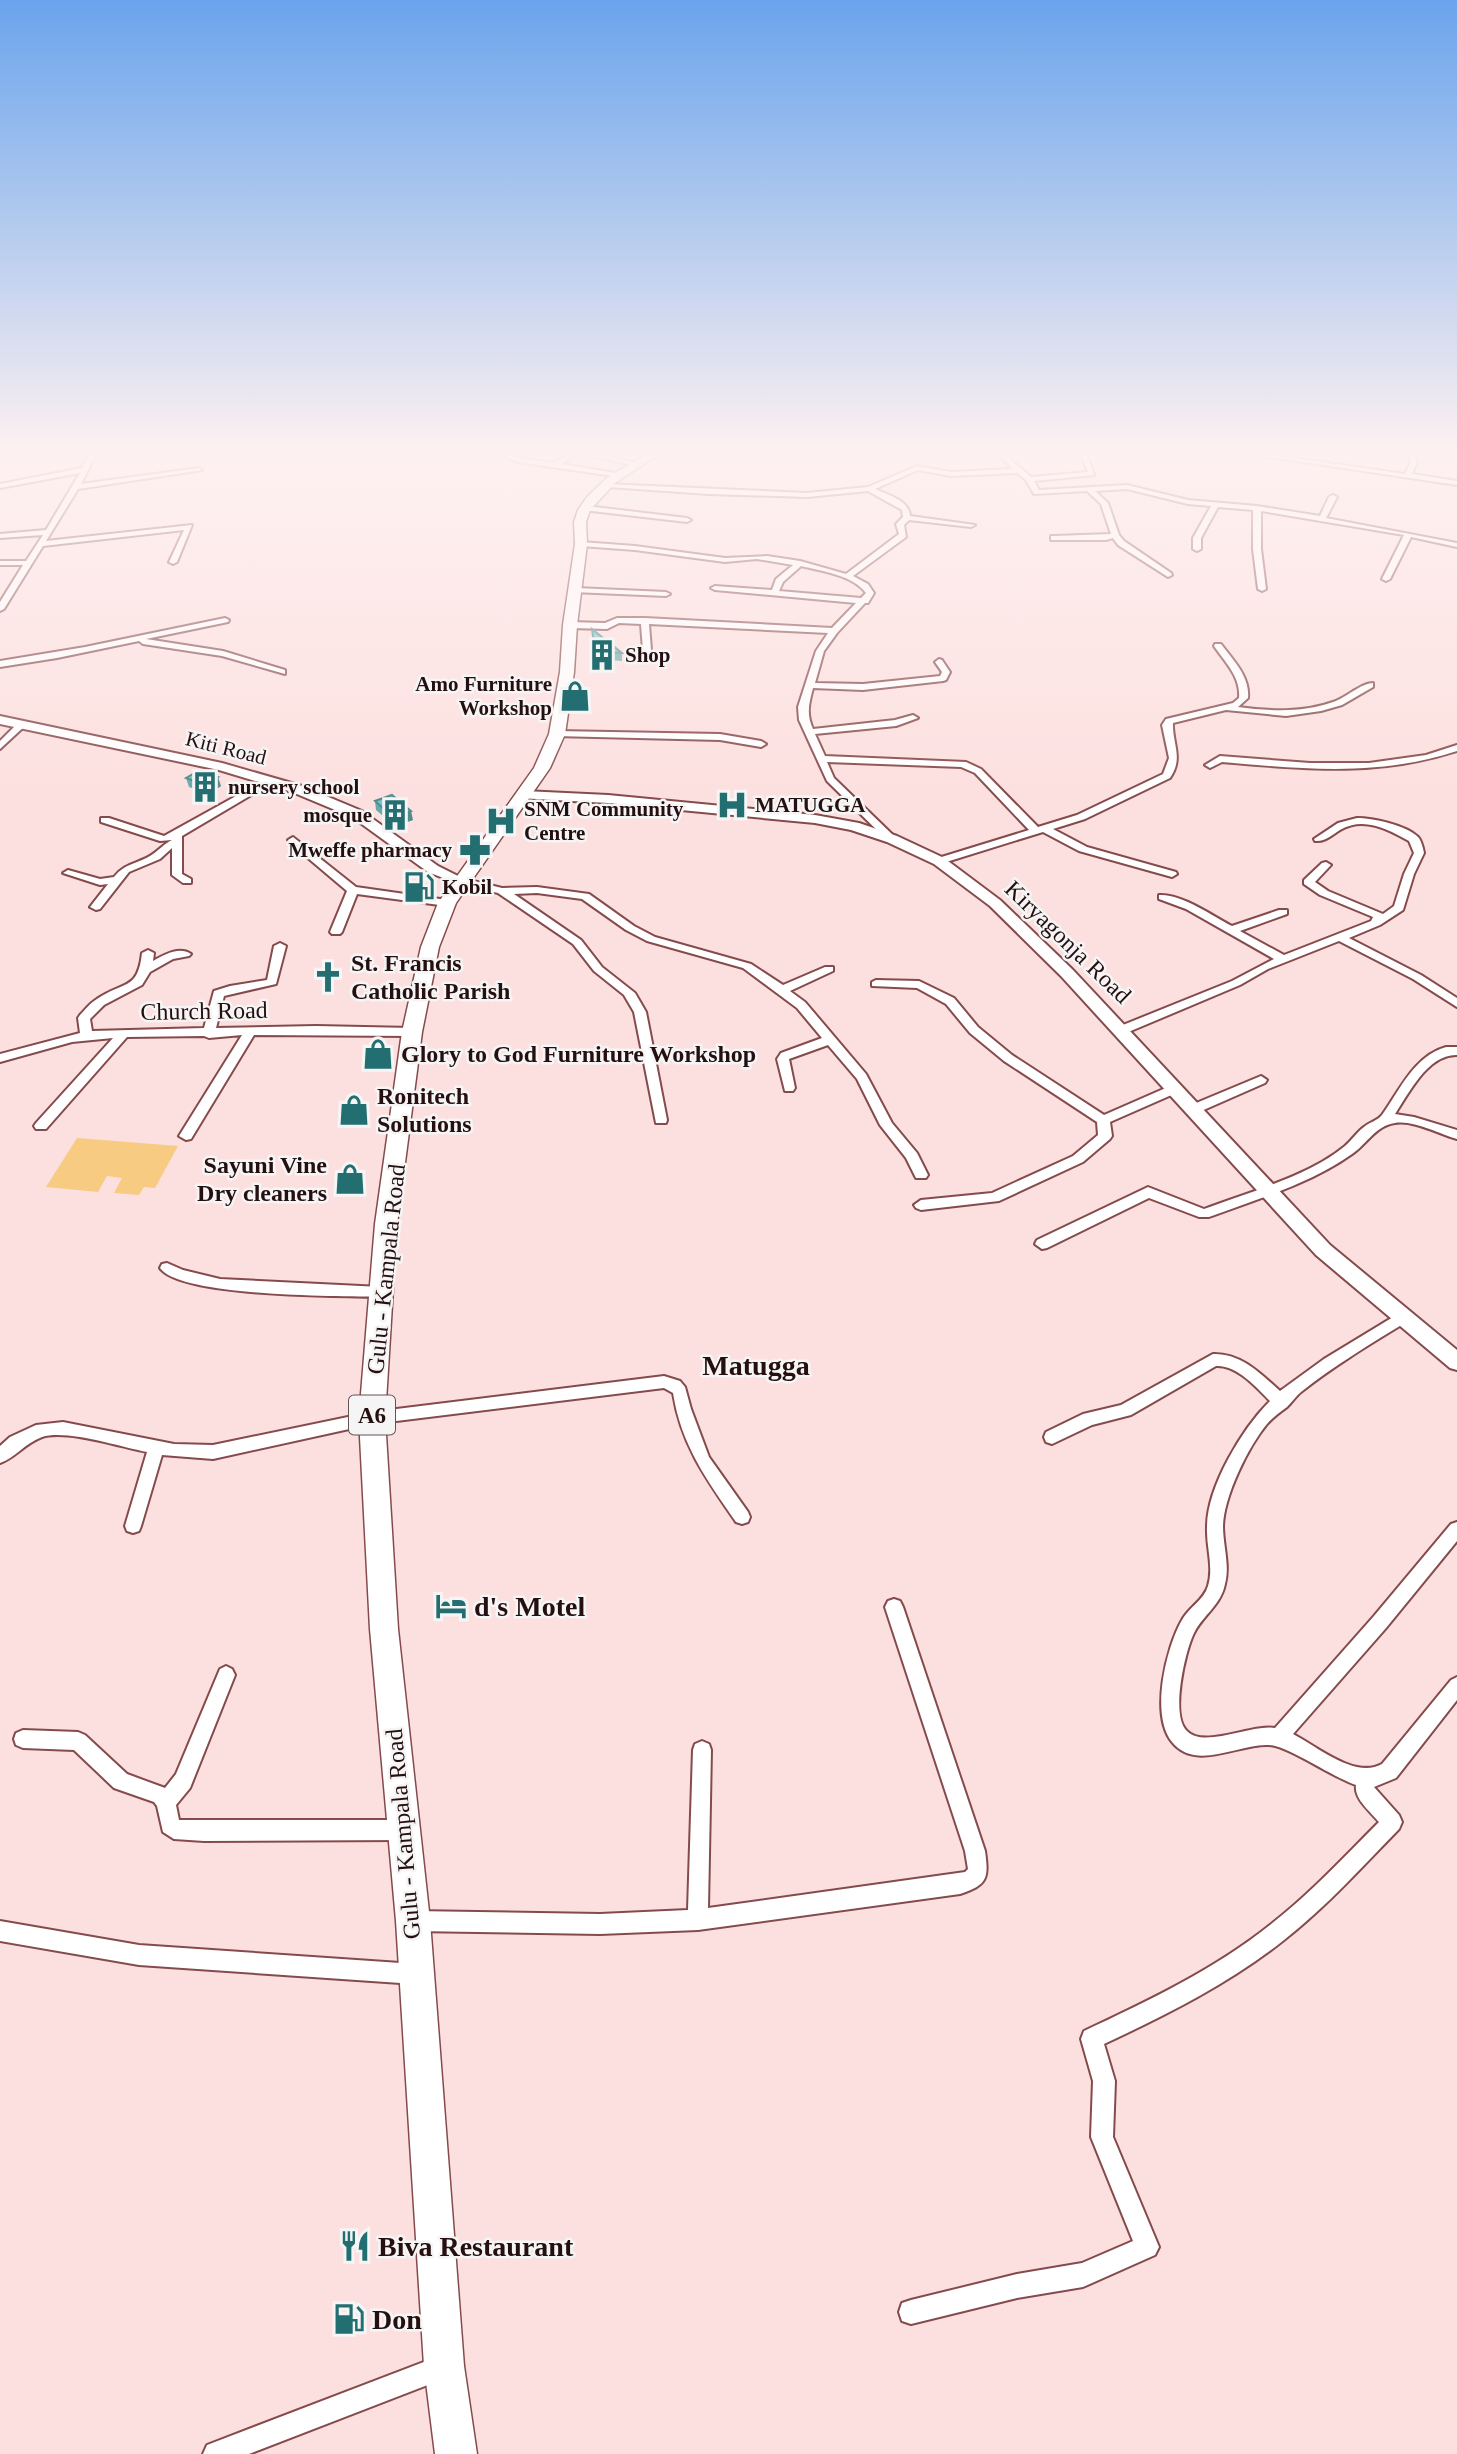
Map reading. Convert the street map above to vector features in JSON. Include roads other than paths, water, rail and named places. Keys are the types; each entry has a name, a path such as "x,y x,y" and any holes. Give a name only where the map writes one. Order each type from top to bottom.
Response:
{"main road":[{"name":"Gulu - Kampala Road","path":"456,2454 444,2366 413,1921 384,1629 379,1488 372,1418 386,1224 412,1032 430,947 447,903 542,768 557,734 579,567"}],"street":[{"path":"0,609 25,567"},
{"path":"775,592 779,581 796,567"},
{"path":"809,567 848,576 869,589 865,601 834,631 820,651 803,707 808,732 831,779 892,839"},
{"path":"848,576 861,567"},
{"path":"1156,567 1168,575"},
{"path":"1262,567 1262,589"},
{"path":"1386,579 1391,567"},
{"path":"715,587 865,601"},
{"path":"0,590 10,590"},
{"path":"576,590 666,594"},
{"path":"0,664 82,652 225,620"},
{"path":"570,625 607,626 617,620 645,620 834,631"},
{"path":"645,620 647,650"},
{"path":"131,640 159,641 223,654 282,671"},
{"path":"1218,646 1238,669 1245,686 1245,697 1240,704 1230,709"},
{"path":"809,685 863,687 943,678 946,672 939,662"},
{"path":"939,861 1081,817 1167,776 1173,769 1174,762 1167,726 1169,721 1180,716 1230,709 1280,713 1328,708 1355,698 1370,685"},
{"path":"808,732 896,723 914,718"},
{"name":"Kiti Road","path":"0,720 184,759 270,780 316,796 357,814 433,869 461,881"},
{"path":"0,746 22,724"},
{"path":"557,734 720,737 761,744"},
{"path":"1210,765 1220,759 1350,769 1416,761 1457,748"},
{"path":"820,759 963,764 978,771 1041,830 1083,849 1172,874"},
{"path":"96,906 125,870 156,857 177,838 270,780"},
{"name":"Kiryagonja Road","path":"524,795 608,799 815,818 892,839 939,861 1014,921 1122,1030 1172,1090 1194,1109 1323,1250 1403,1317 1453,1354"},
{"path":"105,820 164,839 177,838"},
{"path":"1122,1030 1236,983 1283,959 1379,921 1399,908 1409,874 1419,853 1414,839 1397,830 1363,822 1349,822 1319,839"},
{"path":"177,838 177,875 187,880"},
{"path":"293,839 353,890 447,903"},
{"path":"1326,865 1308,882 1324,894 1379,916 1379,921"},
{"path":"68,873 100,882 116,880"},
{"path":"461,881 502,891 537,890 585,896 630,928 651,939 747,966 801,1005 862,1076 887,1125 912,1156 921,1175"},
{"path":"335,932 353,890"},
{"path":"502,891 577,942 598,969 629,993 638,1006 661,1120"},
{"path":"1163,897 1283,959"},
{"path":"1231,930 1283,912"},
{"path":"1340,938 1418,977 1457,1003"},
{"path":"209,1034 218,994 227,990 256,988 272,982 280,946"},
{"path":"87,1036 84,1017 100,1002 138,983 146,970 148,953"},
{"path":"146,970 170,956 185,954"},
{"path":"782,990 829,969"},
{"path":"876,984 919,985 950,1001 974,1030 1008,1058 1103,1120 1105,1136 1078,1158 994,1198 921,1205"},
{"name":"Church Road","path":"0,1058 87,1036 124,1033 209,1034 316,1030 412,1032"},
{"path":"41,1126 124,1033"},
{"path":"186,1136 249,1033"},
{"path":"789,1088 783,1059 785,1056 829,1040"},
{"path":"1384,1121 1429,1058 1441,1052 1457,1051"},
{"path":"1194,1109 1261,1080"},
{"path":"1103,1120 1172,1090"},
{"path":"1042,1244 1148,1192 1204,1214 1311,1173 1349,1150 1369,1130 1384,1121 1399,1118 1457,1135"},
{"path":"167,1268 196,1280 220,1283 381,1292"},
{"path":"1403,1317 1316,1370 1262,1419 1243,1447 1218,1508 1215,1523 1218,1578 1215,1592 1187,1628 1170,1693 1171,1722 1178,1736 1190,1744 1204,1747 1264,1736 1279,1737 1358,1776 1375,1778 1389,1771 1457,1686"},
{"path":"1052,1437 1089,1419 1125,1411 1213,1360 1222,1358 1235,1363 1282,1402"},
{"path":"0,1456 28,1434 42,1430 63,1428 192,1453 214,1452 372,1418 664,1382 675,1385 680,1391 683,1409 702,1461 742,1517"},
{"path":"133,1526 156,1447"},
{"path":"1279,1737 1372,1632 1457,1529"},
{"path":"413,1921 600,1924 698,1920 960,1884 972,1880 978,1872 975,1851 894,1607"},
{"path":"166,1802 183,1781 226,1675"},
{"path":"23,1739 78,1741 121,1782 160,1795 166,1802 170,1825 174,1829 403,1830"},
{"path":"698,1920 702,1750"},
{"path":"911,2312 1017,2286 1083,2275 1147,2247 1102,2137 1104,2081 1092,2039 1192,1987 1262,1945 1324,1892 1392,1822 1364,1790 1367,1777"},
{"path":"0,1931 139,1955 415,1974"},
{"path":"216,2454 444,2366"}],"place":[{"name":"Shop","path":"602,655"},
{"name":"Amo Furniture Workshop","path":"575,696"},
{"name":"nursery school","path":"205,787"},
{"name":"MATUGGA","path":"732,805"},
{"name":"mosque","path":"395,815"},
{"name":"SNM Community Centre","path":"501,821"},
{"name":"Mweffe pharmacy","path":"475,850"},
{"name":"Kobil","path":"419,887"},
{"name":"St. Francis Catholic Parish","path":"328,977"},
{"name":"Glory to God Furniture Workshop","path":"378,1054"},
{"name":"Ronitech Solutions","path":"354,1110"},
{"name":"Sayuni Vine Dry cleaners","path":"350,1179"},
{"name":"d's Motel","path":"451,1606"},
{"name":"Biva Restaurant","path":"355,2246"},
{"name":"Don","path":"349,2319"}],"district":[{"name":"Matugga","path":"756,1365"}]}
